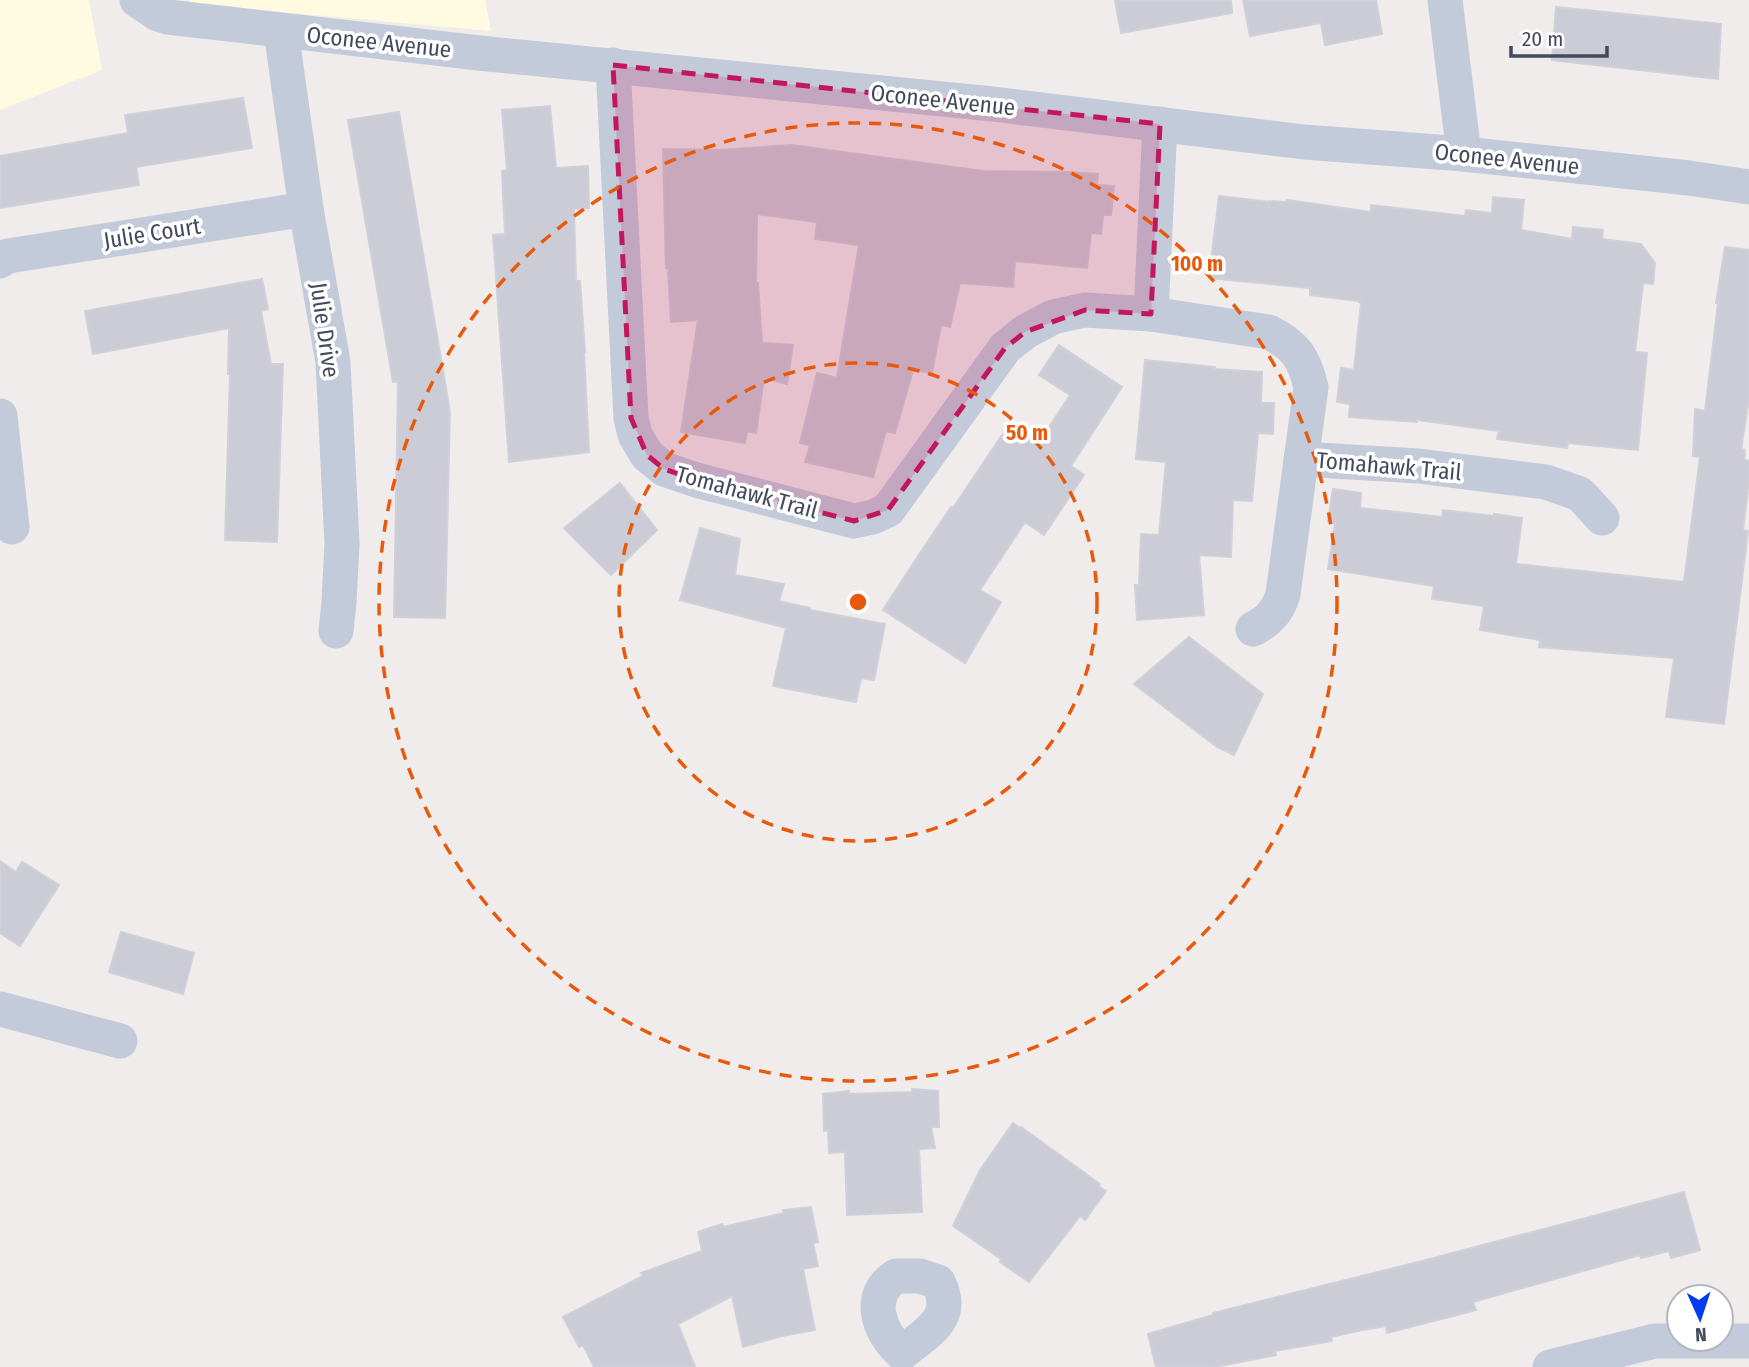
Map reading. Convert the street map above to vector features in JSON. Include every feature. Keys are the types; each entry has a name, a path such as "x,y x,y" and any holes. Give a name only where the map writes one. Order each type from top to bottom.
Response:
{"street":[{"path":"1445,0 1464,154"},
{"name":"Oconee Avenue","path":"138,2 168,17 281,31 993,104 1304,142 1464,154 1749,187"},
{"name":"Julie Drive","path":"281,31 306,209 332,362 342,543 336,631"},
{"name":"Tomahawk Trail","path":"613,65 631,418 635,435 647,455 664,470 854,521 873,517 888,510 1004,348 1025,332 1053,317 1085,310 1151,314 1269,332 1284,340 1297,352 1306,366 1311,387 1301,459 1418,466 1546,482 1580,494 1602,518"},
{"path":"1151,314 1160,124"},
{"name":"Julie Court","path":"0,261 8,256 306,209"},
{"path":"0,416 12,527"},
{"path":"1253,629 1267,621 1280,606 1301,459"},
{"path":"0,1009 120,1041"},
{"path":"1550,1367 1655,1341 1749,1341"}],"highlighted area":[{"path":"613,65 1160,124 1151,314 1085,310 1025,332 1005,348 888,510 854,521 696,480 664,469 647,455 631,418"}],"shaded area":[{"path":"0,0 89,0 102,70 0,110"},
{"path":"189,0 485,0 491,31 194,4"}],"building":[{"path":"1115,0 1231,0 1232,13 1121,33"},
{"path":"1243,0 1376,0 1382,34 1325,45 1321,23 1250,36"},
{"path":"1556,7 1721,24 1718,79 1552,60"},
{"path":"243,98 252,148 136,167 139,185 0,208 0,156 128,133 125,115"},
{"path":"550,106 556,168 588,166 589,208 574,209 576,281 580,281 589,452 509,462 493,235 505,234 502,171 507,170 502,110"},
{"path":"399,112 450,412 445,618 394,617 398,381 393,382 348,120"},
{"path":"791,145 983,171 1098,174 1097,185 1114,186 1111,215 1103,215 1101,234 1091,233 1087,268 1015,261 1013,287 960,283 950,327 941,325 932,373 913,370 895,433 886,431 873,477 805,462 810,445 800,443 817,373 837,378 859,245 815,239 817,222 757,214 756,283 762,343 793,345 787,384 764,378 756,433 747,431 745,443 681,432 698,320 671,322 666,268 663,149 721,150"},
{"path":"1219,196 1269,202 1287,200 1371,212 1371,205 1465,216 1466,210 1492,213 1493,197 1524,200 1521,230 1572,239 1573,227 1603,230 1602,239 1641,244 1655,263 1653,284 1643,283 1635,352 1647,353 1638,450 1568,443 1567,448 1497,439 1499,431 1417,420 1349,417 1350,404 1337,402 1341,368 1354,370 1361,303 1310,295 1310,288 1209,278"},
{"path":"1725,247 1749,250 1749,399 1741,449 1745,450 1744,460 1749,461 1749,480 1743,530 1748,531 1724,724 1666,717 1674,658 1539,647 1540,640 1480,630 1484,606 1432,599 1434,586 1328,569 1335,523 1328,522 1333,489 1361,493 1360,508 1442,517 1443,510 1522,518 1516,564 1684,582 1700,457 1693,456 1695,409 1705,411 1716,303"},
{"path":"262,279 268,309 261,311 271,364 283,364 277,542 225,540 229,328 93,354 85,311"},
{"path":"1059,345 1122,387 1071,466 1084,475 1044,535 1025,522 980,590 1001,602 965,663 883,610 1008,426 1022,435 1028,426 1043,436 1070,395 1039,375"},
{"path":"1145,360 1262,372 1261,403 1274,403 1273,434 1258,433 1252,501 1233,500 1231,557 1199,555 1204,615 1137,620 1135,585 1139,585 1141,534 1159,535 1166,462 1136,459"},
{"path":"620,483 657,530 611,575 564,528"},
{"path":"700,528 740,539 735,575 784,584 779,601 810,610 885,624 874,680 861,678 856,702 773,686 786,628 680,600"},
{"path":"1189,637 1263,694 1234,755 1217,747 1134,684"},
{"path":"0,861 16,872 22,862 59,885 20,946 0,933"},
{"path":"121,932 194,953 183,994 109,972"},
{"path":"912,1089 938,1091 939,1127 931,1127 935,1148 919,1149 922,1212 847,1215 845,1152 829,1153 828,1130 824,1131 823,1094 849,1091 849,1094 912,1092"},
{"path":"1013,1123 1100,1184 1098,1186 1106,1191 1085,1220 1080,1216 1029,1282 953,1226 980,1170"},
{"path":"1684,1192 1700,1250 1671,1258 1669,1251 1641,1258 1640,1255 1473,1302 1476,1310 1387,1333 1386,1326 1357,1331 1331,1337 1332,1341 1275,1351 1276,1355 1215,1367 1156,1367 1148,1334 1213,1313"},
{"path":"811,1207 818,1242 813,1243 818,1266 803,1269 815,1330 743,1347 732,1296 678,1324 695,1367 594,1367 583,1345 579,1347 563,1317 643,1276 641,1273 702,1251 698,1232 722,1224 723,1227 784,1213 783,1210"}]}
